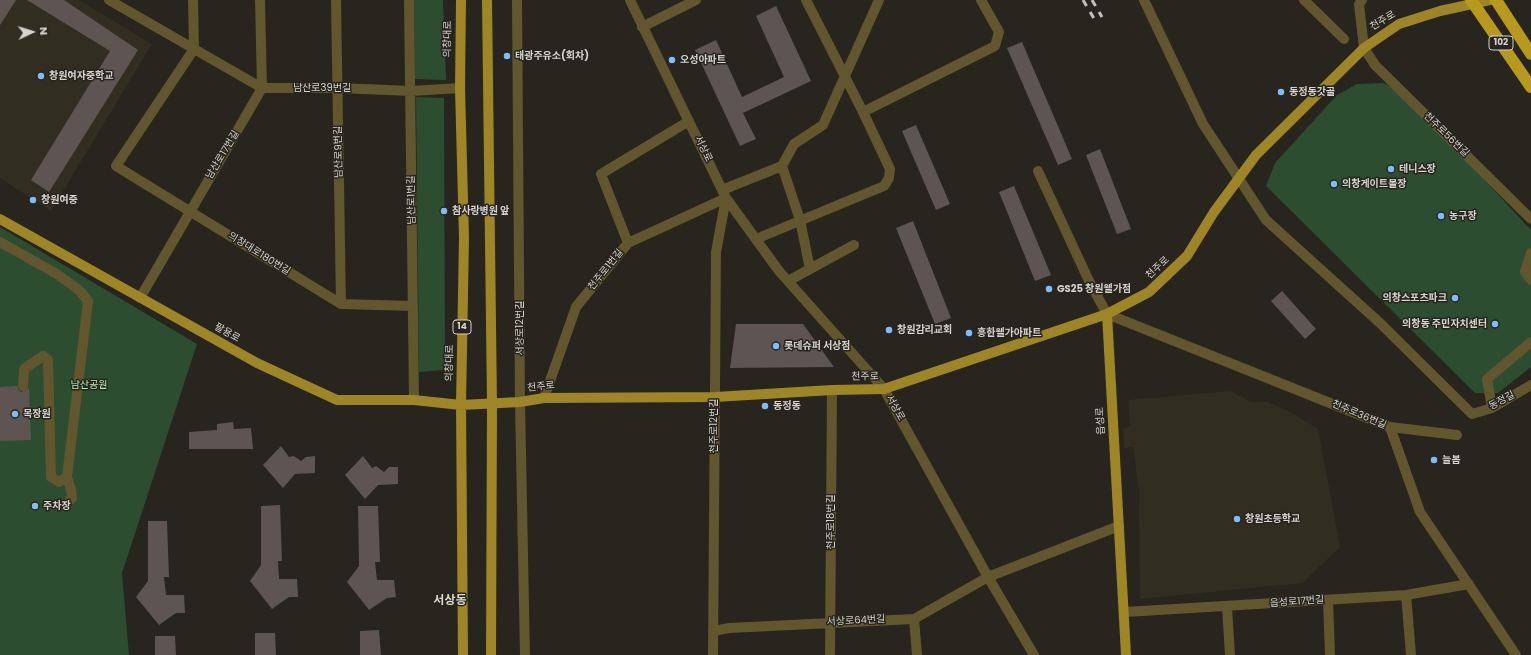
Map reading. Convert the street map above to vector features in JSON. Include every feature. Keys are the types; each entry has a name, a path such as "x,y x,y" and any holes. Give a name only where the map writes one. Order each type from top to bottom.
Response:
{"highway":[{"name":"102","path":"1471,0 1531,87"},
{"name":"102","path":"1496,0 1531,54"}],"main road":[{"name":"의창대로","path":"461,0 460,88 464,238 461,405 463,655"},
{"path":"487,0 492,404 490,655"},
{"name":"천주로","path":"461,405 520,402 544,398 714,397 832,390 884,389 1107,314 1149,292 1187,256 1214,212 1256,155 1364,48 1399,24 1440,11 1490,0"},
{"name":"팔용로","path":"0,219 257,363 337,400 414,400 461,405"},
{"name":"읍성로","path":"1107,314 1125,612 1126,655"}],"street":[{"name":"남산로39번길","path":"109,0 262,88 338,88 411,91 460,88"},
{"path":"192,0 194,49"},
{"path":"260,0 262,88"},
{"name":"남산로9번길","path":"336,0 341,304"},
{"name":"남산로1번길","path":"409,0 414,400"},
{"name":"서상로12번길","path":"517,0 520,402 525,655"},
{"name":"서상로","path":"630,0 724,194 788,281 884,389 988,578 1034,655"},
{"path":"642,27 696,0"},
{"path":"756,238 884,186 890,178 890,169 806,0"},
{"path":"810,269 800,220 782,166 794,144 823,125 879,0"},
{"path":"863,112 995,46 998,40 999,32 982,0"},
{"name":"동정길","path":"1144,0 1203,124 1266,220 1380,323 1472,414 1492,408 1531,385"},
{"path":"1304,0 1344,39"},
{"name":"천주로","path":"1362,0 1359,4 1364,48"},
{"name":"천주로56번길","path":"1364,48 1375,65 1531,219"},
{"name":"의창대로180번길","path":"194,49 116,166 341,304"},
{"name":"남산로17번길","path":"140,298 262,88"},
{"path":"628,243 601,174 689,121"},
{"name":"천주로1번길","path":"544,398 576,307 628,243 782,166"},
{"path":"1038,171 1089,281 1107,314"},
{"name":"천주로12번길","path":"713,655 716,252 724,194"},
{"path":"0,242 57,274 79,290 88,301 67,477 71,490 72,498 70,500"},
{"path":"788,281 854,245"},
{"path":"1531,253 1525,272 1531,280"},
{"path":"341,304 413,306"},
{"name":"천주로36번길","path":"1107,314 1390,427 1420,512 1516,655"},
{"path":"1492,408 1487,380 1531,342"},
{"path":"23,386 24,369 43,356 48,360 51,477 59,482 67,477"},
{"name":"천주로18번길","path":"830,655 832,390"},
{"path":"1390,427 1457,435"},
{"path":"988,578 1119,526"},
{"name":"서상로64번길","path":"713,631 729,628 914,619 988,578"},
{"name":"읍성로17번길","path":"1125,612 1406,595 1469,584"},
{"path":"1406,595 1411,655"},
{"path":"1328,600 1330,655"},
{"path":"1227,607 1230,655"},
{"path":"914,619 917,655"}],"shaded area":[{"path":"0,0 79,0 152,44 51,211 0,178"},
{"name":"창원초등학교","path":"1231,391 1251,402 1268,402 1294,414 1318,429 1340,547 1302,583 1140,599 1139,490 1133,447 1124,448 1123,429 1130,426 1128,400"}],"green space":[{"path":"414,0 443,0 446,80 415,79"},
{"name":"의창스포츠파크","path":"1383,83 1402,91 1531,230 1531,367 1498,393 1475,393 1266,186 1275,163 1337,95 1357,84"},
{"path":"416,97 444,98 445,370 419,372"},
{"name":"남산공원","path":"0,227 197,344 122,573 129,655 0,655"}],"building":[{"path":"0,0 16,0 0,25"},
{"path":"27,0 64,0 138,50 49,192 31,180 110,51"},
{"path":"776,6 811,81 743,113 756,139 740,146 695,50 716,40 742,97 784,77 756,16"},
{"path":"1022,42 1072,159 1058,165 1007,48"},
{"path":"916,125 950,204 936,210 902,131"},
{"path":"1100,149 1131,229 1117,234 1086,155"},
{"path":"1014,186 1051,275 1035,281 999,192"},
{"path":"913,221 951,318 935,324 896,228"},
{"path":"1282,291 1316,329 1305,339 1271,301"},
{"name":"롯데슈퍼 서상점","path":"736,324 803,324 834,367 730,368"},
{"name":"목장원","path":"17,386 19,391 22,392 29,388 31,440 0,441 0,387"},
{"path":"233,422 234,429 251,428 253,449 189,449 189,432 217,430 217,424"},
{"path":"281,446 289,457 294,456 301,461 306,457 315,456 315,473 295,474 283,488 263,465"},
{"path":"363,456 372,468 376,466 384,472 389,467 398,467 398,484 378,485 365,499 345,475"},
{"path":"280,505 282,561 278,561 279,579 297,579 298,597 289,597 272,609 250,581 261,565 261,506"},
{"path":"358,506 378,506 380,562 375,562 377,580 394,580 396,597 387,598 369,610 347,582 359,566"},
{"path":"148,521 167,521 169,577 164,577 166,595 184,595 185,613 176,613 159,625 136,597 148,581"},
{"path":"379,630 381,655 360,655 360,631"},
{"path":"255,633 275,633 276,655 255,655"},
{"path":"155,636 175,636 176,655 155,655"}],"railway":[{"path":"1083,0 1096,22"},
{"path":"1092,0 1102,17"}],"place":[{"name":"태광주유소(회차)","path":"507,56"},
{"name":"오성아파트","path":"672,60"},
{"name":"창원여자중학교","path":"41,76"},
{"name":"동정동갓골","path":"1281,92"},
{"name":"테니스장","path":"1391,169"},
{"name":"의창게이트볼장","path":"1334,184"},
{"name":"창원여중","path":"33,200"},
{"name":"참사랑병원 앞","path":"444,211"},
{"name":"농구장","path":"1441,216"},
{"name":"GS25 창원웰가점","path":"1049,289"},
{"name":"의창스포츠파크","path":"1455,298"},
{"name":"의창동 주민자치센터","path":"1495,324"},
{"name":"창원감리교회","path":"889,330"},
{"name":"흥한웰가아파트","path":"969,333"},
{"name":"롯데슈퍼 서상점","path":"776,346"},
{"name":"동정동","path":"765,406"},
{"name":"목장원","path":"15,414"},
{"name":"늘봄","path":"1434,460"},
{"name":"주차장","path":"35,506"},
{"name":"창원초등학교","path":"1237,519"}],"district":[{"name":"서상동","path":"450,601"}]}
